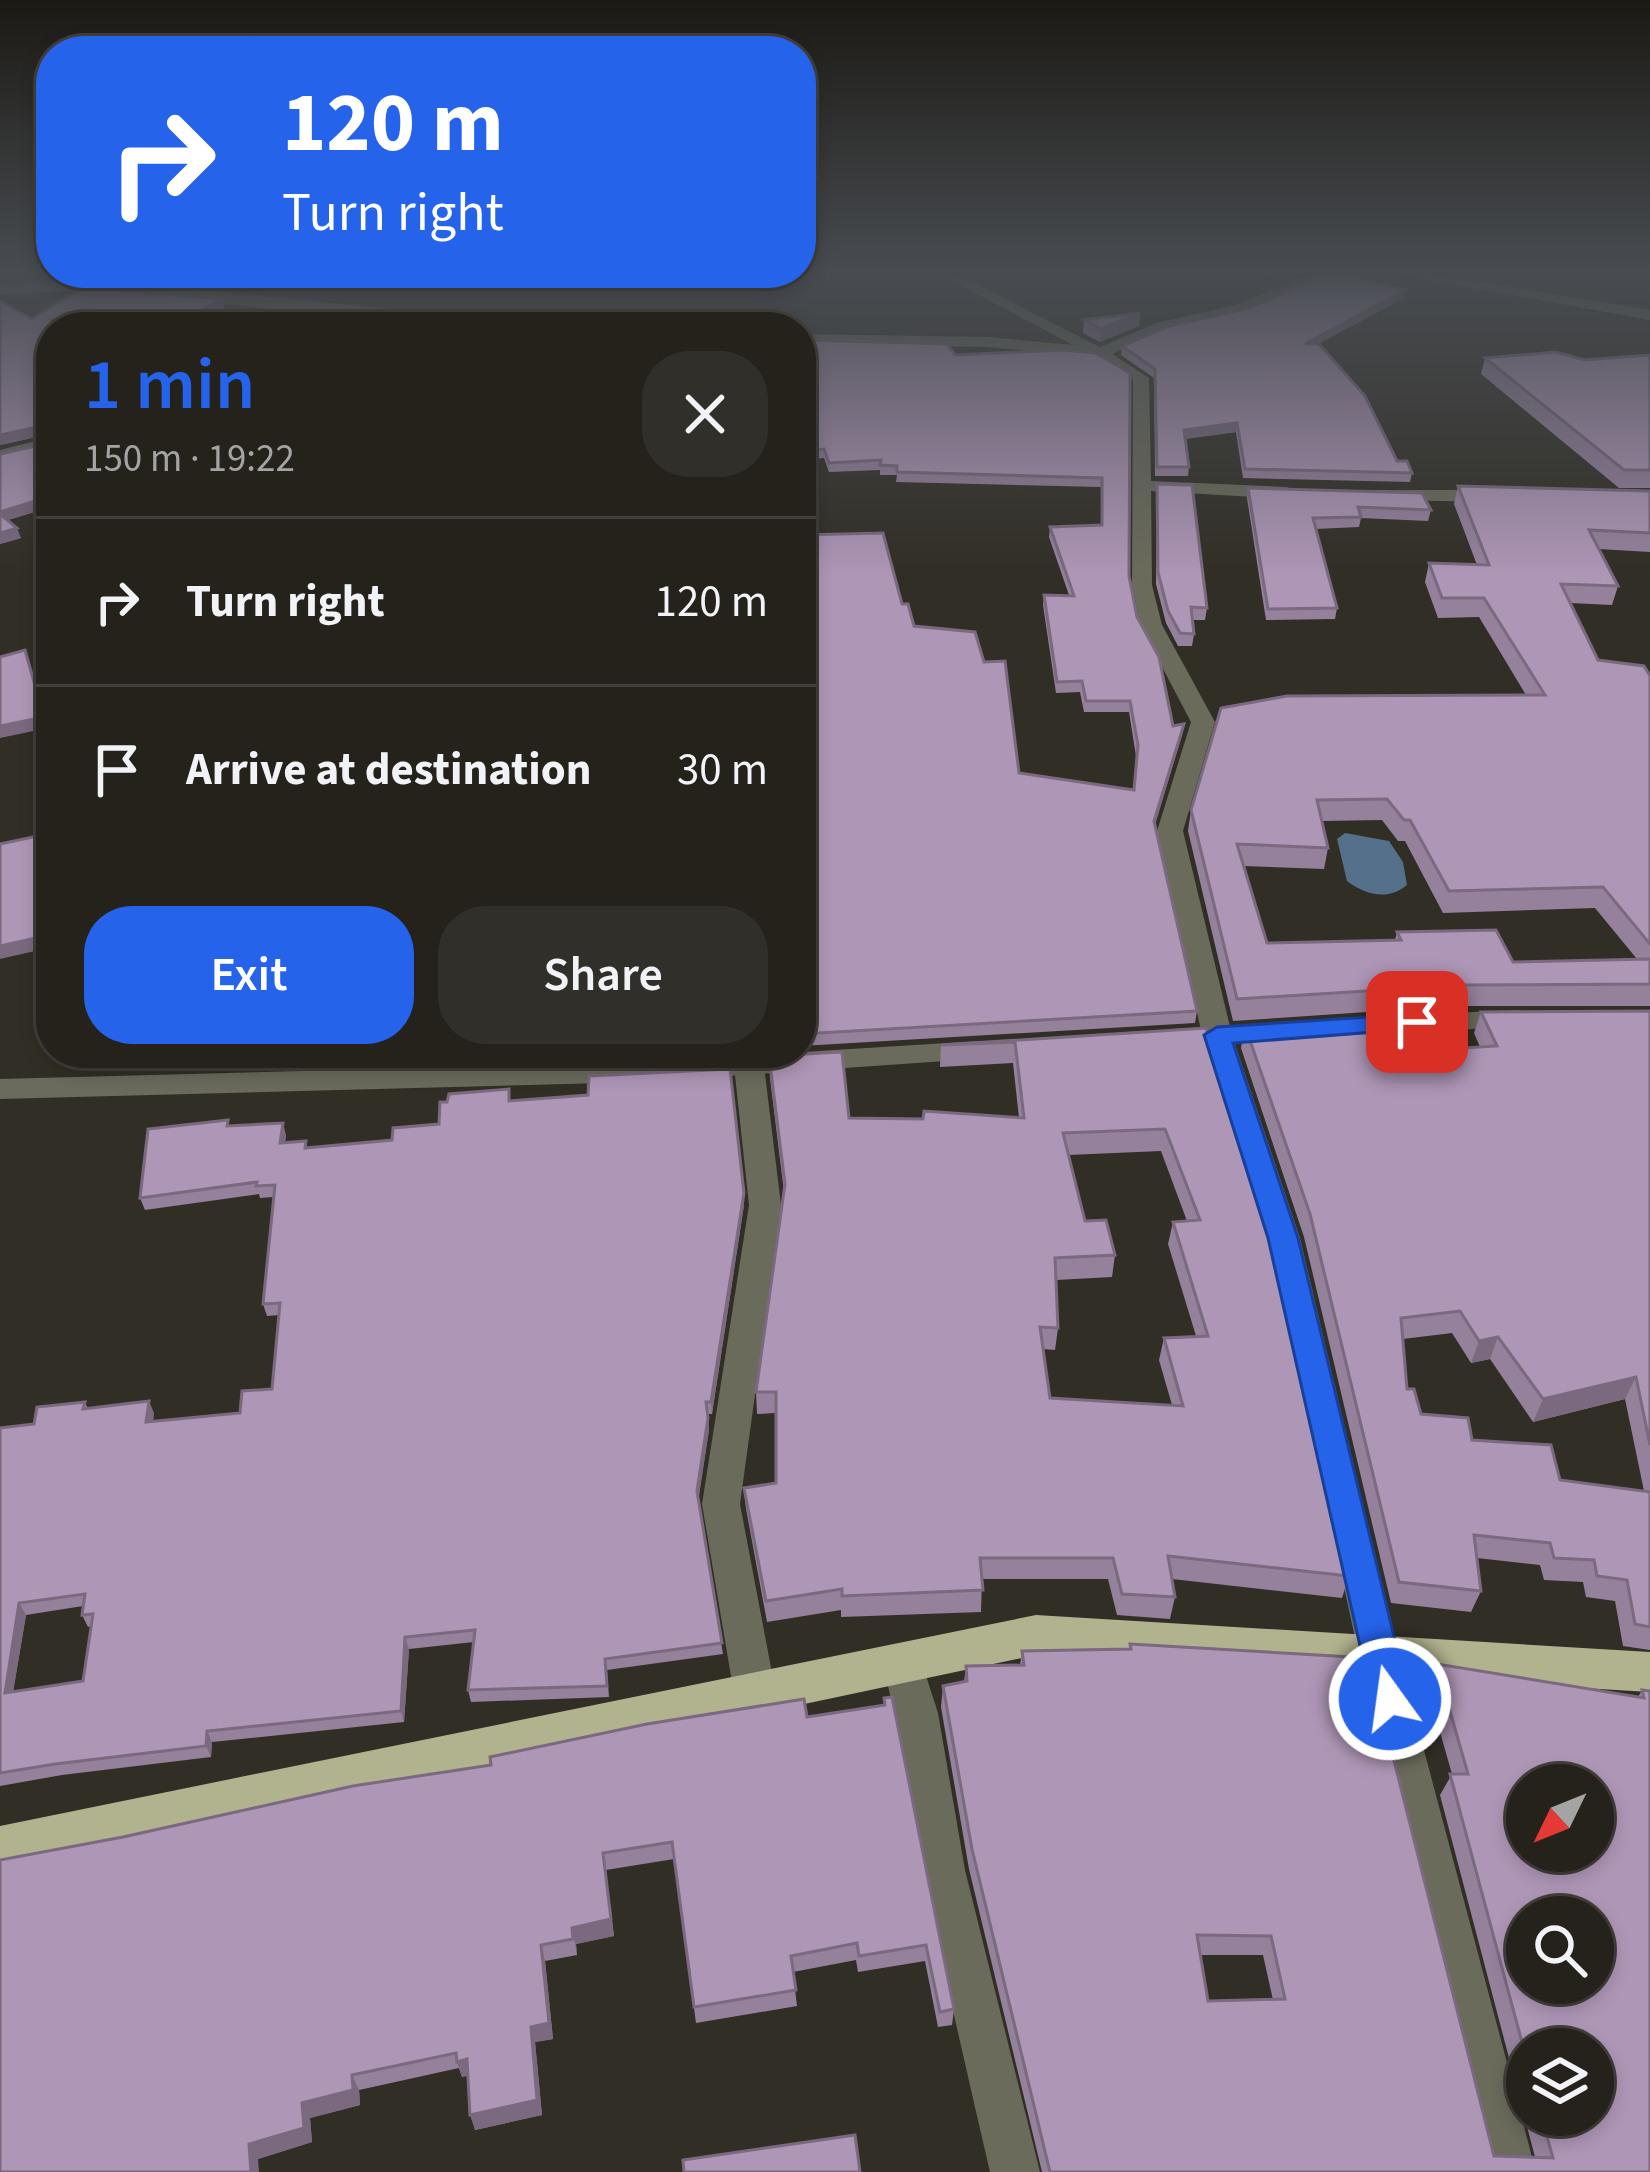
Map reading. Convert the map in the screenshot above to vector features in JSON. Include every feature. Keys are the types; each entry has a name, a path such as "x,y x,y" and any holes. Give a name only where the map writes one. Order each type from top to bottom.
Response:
{"highway":[{"path":"0,1850 1036,1635 1650,1672"}],"street":[{"path":"1133,373 1141,378 1142,585 1151,625 1203,722 1171,831 1217,1035 1283,1238 1379,1656 1511,2172"},
{"path":"0,456 36,446"},
{"path":"1143,485 1314,494"},
{"path":"1354,494 1520,496"},
{"path":"1147,1040 1543,1019"},
{"path":"816,1062 1006,1049"},
{"path":"0,1089 684,1068"},
{"path":"749,1068 765,1205 721,1504 755,1694"},
{"path":"904,1664 917,1713 943,1870 1015,2172"}],"water":[{"path":"1345,833 1389,841 1403,862 1407,885 1377,894 1347,881 1337,839"}],"building":[{"path":"0,373 36,373 36,427 0,435"},
{"path":"816,373 1130,373 1129,576 1137,617 1159,657 1173,726 1184,724 1154,821 1197,1011 816,1033 816,535 883,533 902,604 908,604 914,626 975,632 984,662 1005,661 1019,773 1134,790 1138,745 1130,701 1086,701 1082,681 1057,682 1044,595 1074,596 1050,527 1102,525 1102,478 897,472 897,466 880,465 881,460 829,463 824,449 816,450"},
{"path":"1155,373 1345,373 1365,396 1397,461 1407,461 1412,473 1245,469 1237,423 1184,430 1189,467 1157,467"},
{"path":"1504,373 1650,373 1650,470 1624,470"},
{"path":"36,446 36,501 0,512 0,454"},
{"path":"1157,484 1192,485 1207,608 1191,607 1194,634 1180,633 1168,611 1158,572"},
{"path":"1458,486 1650,491 1650,533 1589,530 1618,586 1561,584 1598,660 1644,666 1650,676 1650,944 1603,887 1449,891 1410,820 1404,820 1387,799 1317,800 1328,848 1237,844 1267,943 1401,940 1397,932 1496,930 1513,962 1650,959 1650,984 1463,985 1237,999 1191,810 1221,708 1287,696 1545,695 1484,598 1442,598 1429,563 1489,565"},
{"path":"1248,488 1422,493 1431,510 1358,507 1361,517 1313,518 1337,608 1268,609"},
{"path":"0,514 17,528 0,533"},
{"path":"25,650 36,689 36,719 0,726 0,657"},
{"path":"36,836 36,938 0,946 0,844"},
{"path":"1650,1011 1650,1445 1636,1377 1543,1399 1498,1337 1479,1341 1460,1311 1401,1318 1407,1389 1414,1389 1421,1414 1468,1418 1472,1440 1551,1445 1560,1480 1650,1492 1650,1627 1635,1624 1627,1580 1597,1576 1594,1560 1554,1558 1550,1543 1474,1535 1481,1591 1399,1582 1310,1214 1245,1026 1395,1016 1413,1051 1497,1046 1481,1012"},
{"path":"1206,1028 1269,1217 1349,1576 1168,1556 1175,1597 1122,1594 1113,1558 980,1558 983,1590 842,1596 842,1589 766,1601 744,1488 776,1483 776,1392 756,1392 785,1184 770,1068 816,1068 816,1053 842,1052 849,1118 923,1119 924,1111 1024,1118 1015,1042 941,1045","holes":["1165,1129 1200,1220 1173,1222 1208,1336 1164,1338 1183,1406 1050,1398 1040,1327 1058,1328 1055,1258 1115,1255 1106,1220 1085,1221 1063,1133"]},
{"path":"730,1069 744,1193 711,1402 706,1402 697,1491 722,1643 605,1659 607,1686 468,1690 475,1630 405,1637 401,1711 207,1731 206,1746 0,1773 0,1428 34,1424 37,1407 85,1402 83,1409 149,1401 146,1422 240,1413 242,1391 272,1389 280,1303 263,1304 275,1185 256,1186 257,1182 140,1198 148,1129 228,1120 227,1126 283,1123 280,1143 306,1141 305,1148 392,1140 393,1128 439,1124 440,1102 447,1102 449,1094 509,1089 509,1101 588,1095 589,1076","holes":["85,1594 82,1615 93,1614 83,1681 5,1693 19,1603"]},
{"path":"1130,1644 1368,1658 1494,2156 1553,2158 1547,2136 1614,2136 1614,2028 1518,2028 1512,2004 1614,2004 1614,1896 1506,1896 1506,1983 1450,1774 1468,1774 1448,1704 1431,1704 1419,1661 1644,1698 1642,1690 1650,1691 1650,2172 1050,2172 972,1849 943,1686 967,1681 966,1666 1024,1665 1022,1651 1131,1649","holes":["1197,1935 1271,1936 1285,1999 1208,2001"]},
{"path":"892,1697 954,2009 940,2012 926,1945 859,1956 857,1943 791,1956 796,1990 694,2007 672,1842 603,1853 611,1919 572,1928 573,1939 541,1945 549,2023 531,2027 537,2100 470,2115 467,2059 457,2062 456,2053 352,2075 353,2090 302,2103 304,2128 249,2144 251,2172 0,2172 0,1860 353,1786 491,1765 490,1757 647,1724 804,1699 807,1717 885,1705 884,1698"},
{"path":"855,2135 860,2172 684,2172 683,2160"}],"route":[{"path":"1390,1699 1283,1238 1217,1035 1417,1022"}]}
